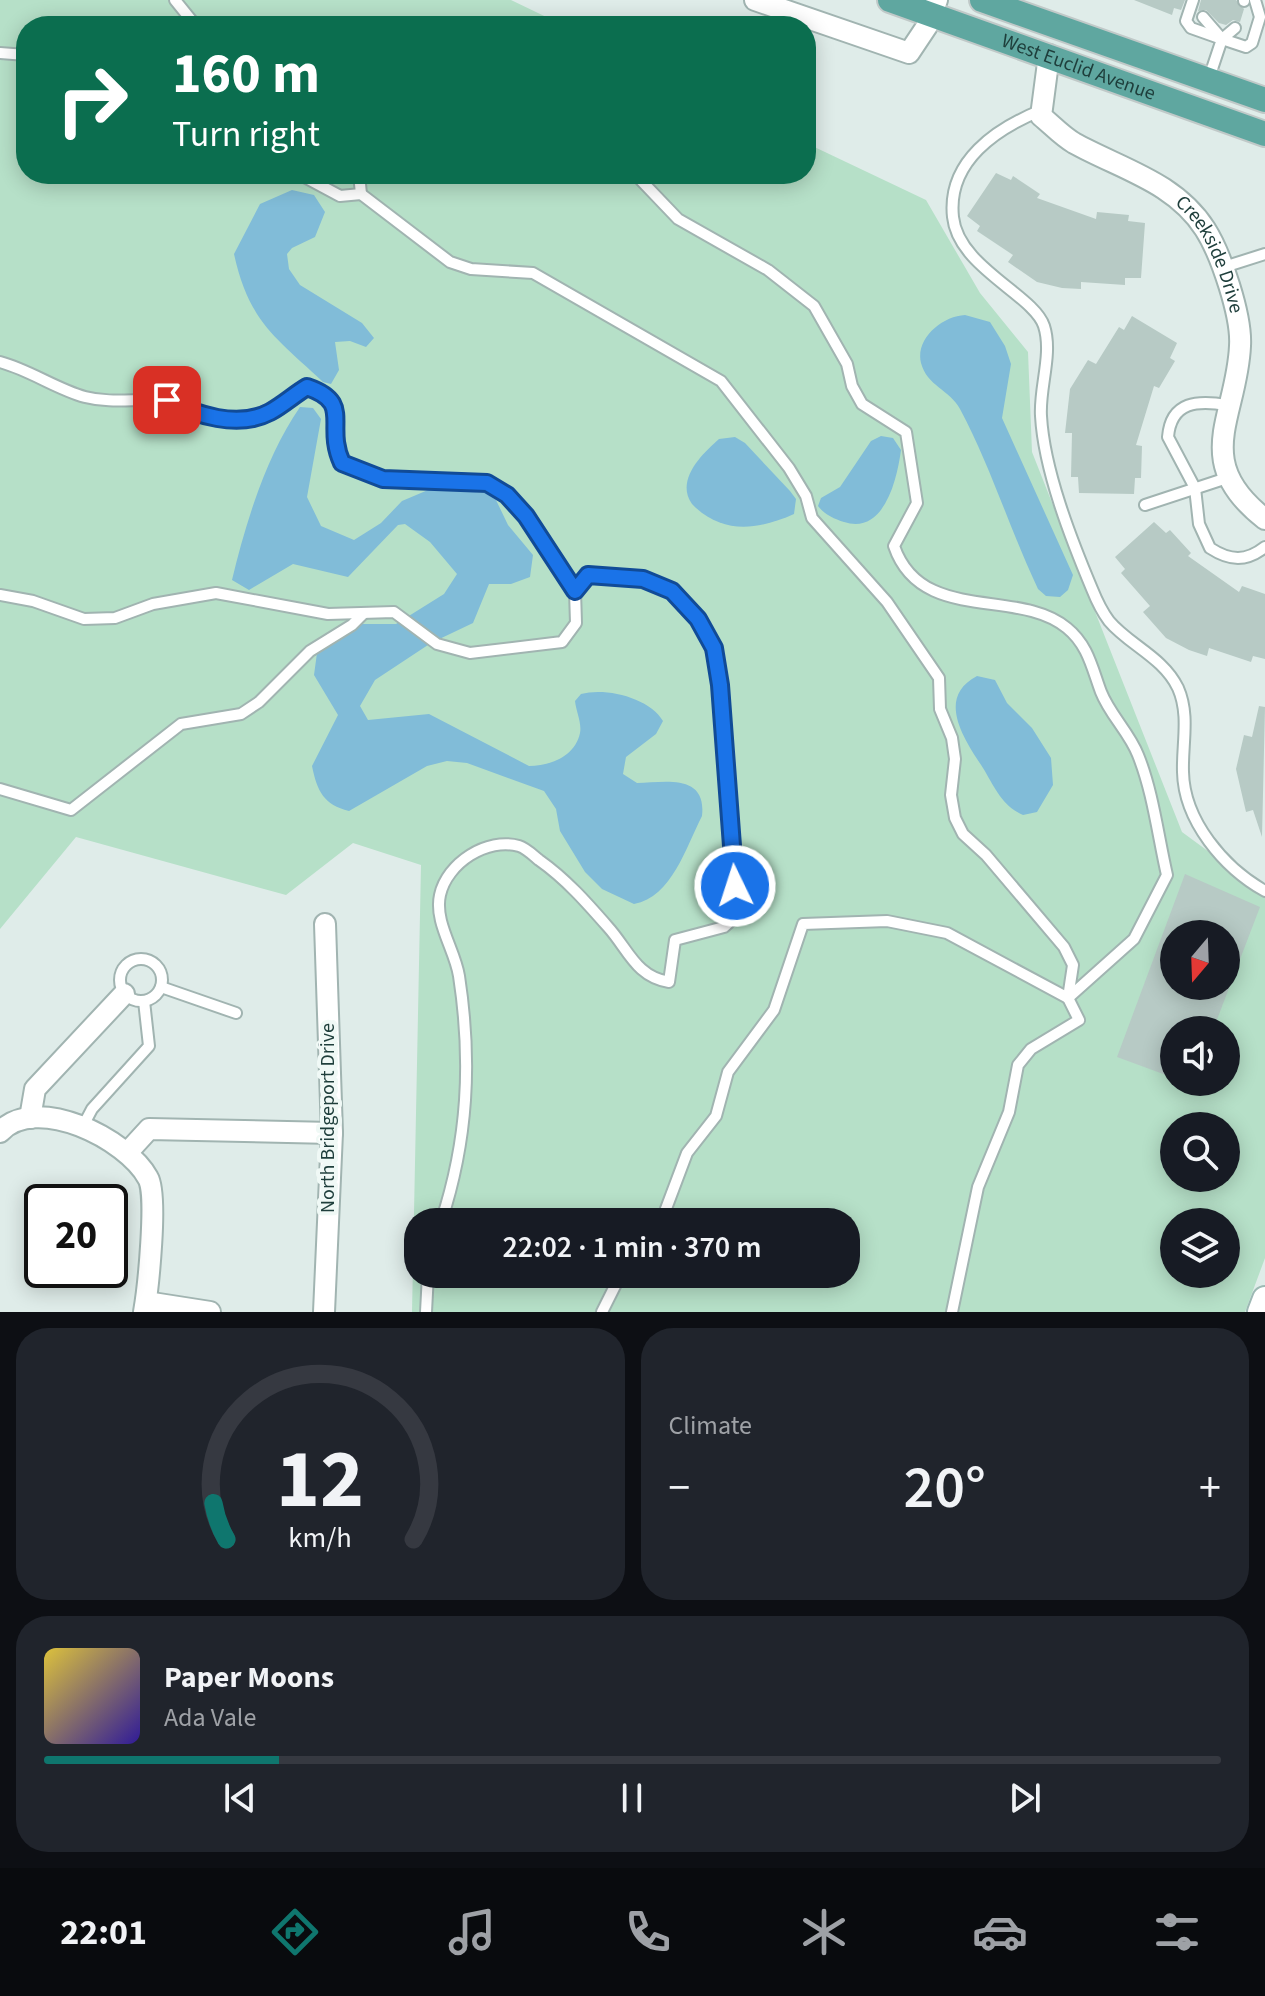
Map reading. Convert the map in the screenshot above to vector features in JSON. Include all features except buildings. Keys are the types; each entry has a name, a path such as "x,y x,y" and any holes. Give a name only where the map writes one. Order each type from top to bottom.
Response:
{"main road":[{"name":"West Euclid Avenue","path":"890,0 935,7 1049,55 1265,134"},
{"name":"West Euclid Avenue","path":"983,0 1265,100"},
{"path":"1260,1312 1265,1299"}],"street":[{"path":"755,0 801,16"},
{"path":"816,21 909,53 935,7"},
{"path":"1042,110 1049,55"},
{"name":"Creekside Drive","path":"1042,110 1041,116 1071,141 1171,190 1205,228 1224,267 1241,344 1222,441 1230,477 1247,505 1265,519"},
{"name":"North Bridgeport Drive","path":"324,1312 332,1133 325,924"},
{"path":"30,1118 35,1089 124,994"},
{"path":"0,1132 30,1118 59,1119 83,1126 127,1153 150,1179 152,1208 145,1307 210,1312"},
{"path":"127,1153 149,1129 332,1133"}],"lane":[{"path":"175,0 188,16"},
{"path":"1193,0 1186,21 1191,28 1246,47 1252,43 1260,17 1248,0"},
{"path":"1203,17 1222,39"},
{"path":"1209,80 1222,39 1218,22"},
{"path":"1222,39 1235,28"},
{"path":"1042,110 1010,123 975,149 954,186 952,219 989,276 1027,305 1044,325 1045,379 1040,413 1047,457 1093,590 1110,622 1147,650 1178,688 1185,724 1182,775 1195,820 1221,857 1246,881 1265,891"},
{"path":"318,184 340,196 361,194 450,262 471,269 533,273 721,381 789,468 806,496 812,518 887,602 939,678 940,709 952,738 955,759 951,795 955,818 963,834 986,855 1064,947 1073,965 1068,998 1079,1020 1031,1049 1018,1065 1009,1112 978,1187 952,1312"},
{"path":"360,184 361,194"},
{"path":"645,184 678,219 768,270 814,306 847,364 852,386 862,404 906,432 917,503 894,546 900,565 915,579 958,599 1034,609 1050,615 1069,629 1090,657 1102,694 1139,757 1167,875 1134,939 1068,998"},
{"path":"1224,267 1265,254"},
{"path":"0,362 42,376 84,397 144,403 167,400 197,415 226,418 240,419 269,413 307,387 329,394 335,404 334,447 342,463 383,479 487,483 507,495 526,516 575,591 576,623 562,642 470,653 437,644 394,612 328,614 216,593 153,604 115,618 84,619 33,601 0,595"},
{"path":"1227,405 1193,402 1174,415 1169,427 1172,449 1195,488 1199,524 1210,548 1233,559 1244,559 1265,547"},
{"path":"1145,505 1230,477"},
{"path":"445,1208 453,1180 469,1068 457,963 442,926 439,899 446,875 465,856 486,848 520,846 560,874 612,931 621,949 655,980 669,982 675,940 724,927 737,915 720,685 714,648 698,619 672,591 643,579 588,575 575,591"},
{"path":"0,789 71,810 181,724 241,714 259,702 310,651 352,625 364,613"},
{"path":"666,1208 687,1153 716,1116 728,1072 774,1010 803,924 887,921 947,933 1068,998"},
{"path":"135,960 148,960 158,968 161,987 157,994 144,1001 124,994 121,973 135,960"},
{"path":"161,987 236,1013"},
{"path":"83,1126 92,1109 149,1046 151,1037 144,1001"},
{"path":"426,1312 427,1288"},
{"path":"602,1312 614,1288"}],"green space":[{"path":"0,0 511,0 544,16 16,16 16,184 816,184 816,148 926,200 980,293 1028,352 1032,452 1182,832 1265,893 1265,1258 1245,1312 412,1312 412,1288 860,1288 860,1208 414,1208 421,865 353,843 286,895 76,837 0,929"}],"water":[{"path":"292,190 314,195 325,212 315,237 292,248 287,254 289,269 300,285 362,323 374,338 366,347 350,341 335,342 339,370 331,384 323,382 266,327 247,296 234,254 260,204"},
{"path":"965,315 990,322 1005,346 1011,364 1002,418 1073,575 1068,590 1060,597 1046,596 1038,589 960,409 951,397 933,383 921,363 922,346 932,330 956,316"},
{"path":"300,407 313,408 321,419 307,497 321,526 354,540 381,523 402,501 428,490 485,493 496,500 508,525 533,555 530,577 511,584 489,584 473,623 431,643 375,680 360,706 368,720 429,714 529,766 553,762 573,748 580,733 575,701 581,694 615,693 648,706 663,721 656,734 626,757 623,774 637,783 670,782 690,786 702,802 702,816 683,856 658,892 634,904 602,889 585,872 560,831 556,809 544,791 467,763 447,761 427,766 349,811 333,805 323,796 312,766 338,715 314,675 317,653 362,624 396,624 444,594 457,574 430,542 405,524 398,525 348,577 293,564 249,590 232,580 258,490 277,447"},
{"path":"881,436 893,438 901,450 892,489 879,513 858,524 826,514 818,506 821,498 840,487 871,441"},
{"path":"735,437 745,443 790,491 796,499 794,514 767,524 741,527 716,521 692,504 687,486 693,468 719,439"},
{"path":"977,676 995,680 1007,703 1032,728 1051,758 1053,785 1037,812 1023,815 1004,801 962,732 956,707 958,696 964,685"}],"route":[{"path":"167,400 197,415 240,419 269,413 307,387 329,394 335,404 334,447 342,463 360,473 383,479 405,482 463,479 487,483 507,495 526,516 575,591 588,575 607,575 643,579 672,591 698,619 714,648 720,685 735,886"}]}
